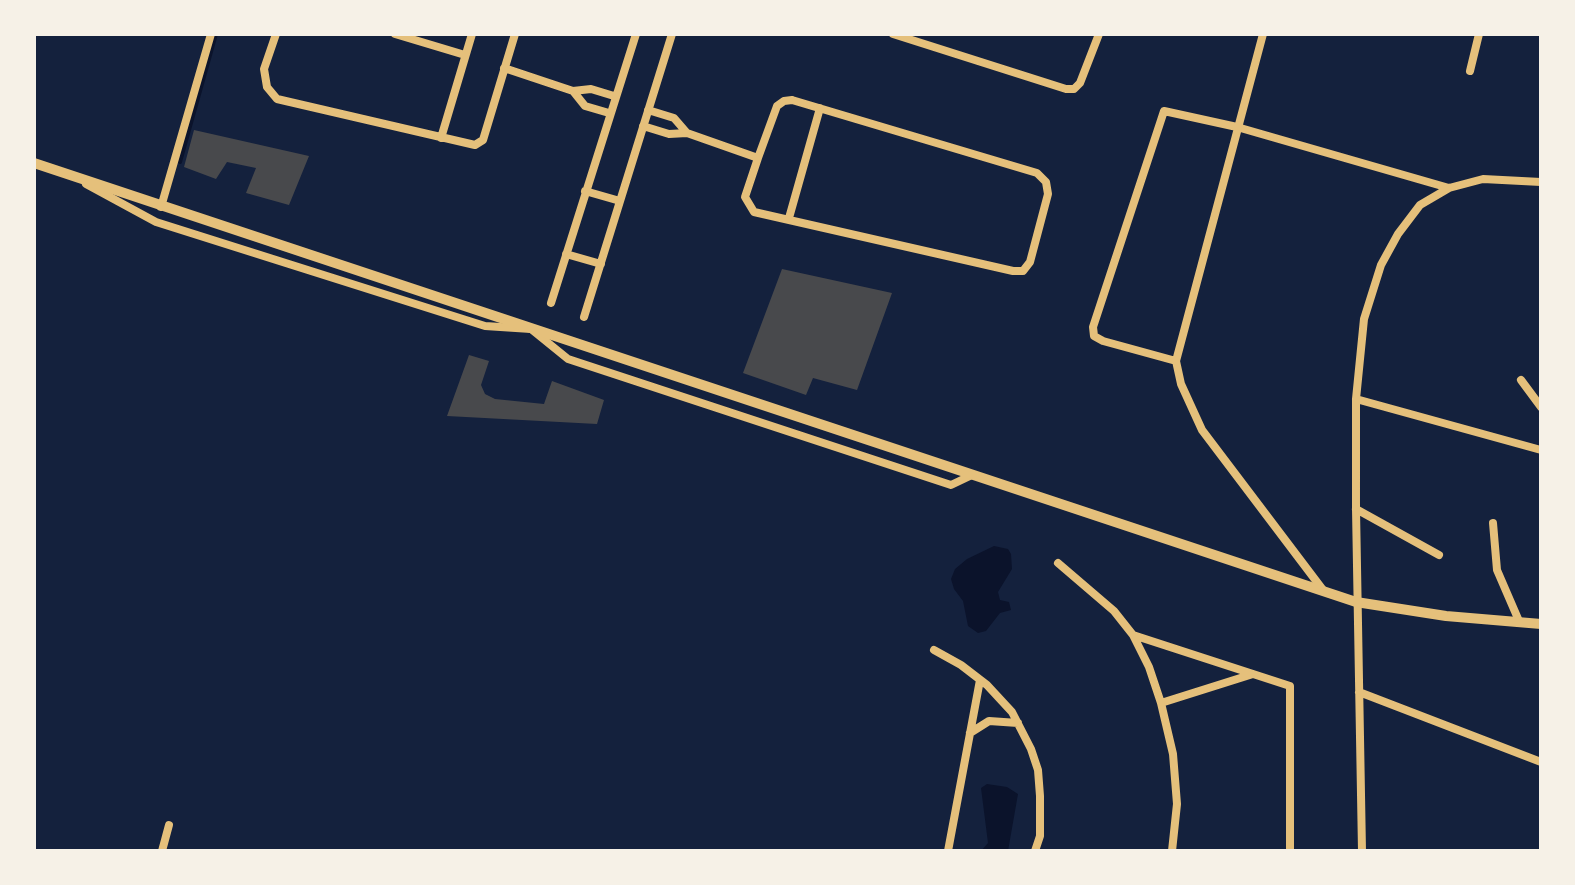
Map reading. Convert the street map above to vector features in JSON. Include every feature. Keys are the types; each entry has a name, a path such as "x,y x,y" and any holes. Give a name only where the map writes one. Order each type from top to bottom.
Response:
{"street":[{"path":"161,207 211,34"},
{"path":"276,34 264,69 267,87 277,99 475,145 483,140 515,34"},
{"path":"395,34 465,55"},
{"path":"441,138 472,34"},
{"path":"551,303 636,34"},
{"path":"584,317 672,34"},
{"path":"893,34 1066,89 1074,89 1080,83 1099,34"},
{"path":"1263,34 1176,361 1181,384 1202,430 1323,590"},
{"path":"1470,71 1479,34"},
{"path":"504,68 573,91 591,89 614,96"},
{"path":"573,91 585,106 609,113"},
{"path":"792,100 820,108 1037,173 1046,182 1048,194 1030,262 1023,271 1013,271 754,212 745,197 777,106 792,100"},
{"path":"789,218 820,108"},
{"path":"648,110 674,118 687,133"},
{"path":"1176,361 1103,341 1094,336 1093,327 1164,111 1237,127 1449,188"},
{"path":"643,126 669,134 687,133 758,158"},
{"path":"34,163 1356,602 1446,616 1541,624"},
{"path":"71,176 156,222 485,326 531,329 568,359 582,364 951,485 972,475"},
{"path":"1362,851 1356,602 1356,399 1364,319 1381,265 1398,234 1420,205 1449,188 1483,179 1541,182"},
{"path":"585,191 620,201"},
{"path":"566,254 601,264"},
{"path":"1521,380 1541,407"},
{"path":"1356,399 1541,450"},
{"path":"1356,509 1439,555"},
{"path":"1493,523 1497,570 1519,621"},
{"path":"1058,563 1114,611 1133,635 1149,667 1161,703 1174,767 1177,804 1172,851"},
{"path":"1133,635 1290,686 1290,851"},
{"path":"934,650 980,680 1012,712 1018,723 1038,770 1040,836 1035,851"},
{"path":"1161,703 1254,674"},
{"path":"948,851 980,680"},
{"path":"1359,692 1541,762"},
{"path":"970,733 989,721 1018,723"},
{"path":"162,851 169,825"}],"water":[{"path":"994,546 1008,549 1011,554 1012,569 998,592 1000,600 1009,602 1011,610 1000,613 986,631 978,633 968,626 963,601 951,579 955,569 967,559"},
{"path":"987,784 1007,787 1018,794 1008,851 981,851 988,843 981,788"}],"building":[{"path":"194,130 309,156 289,205 246,193 256,168 227,162 216,179 184,167"},
{"path":"782,269 892,293 857,390 813,378 806,395 743,373"},
{"path":"469,355 489,361 481,385 485,394 495,399 544,404 552,381 604,400 597,424 447,416"}],"waterway":[{"path":"180,162 216,34"}]}
